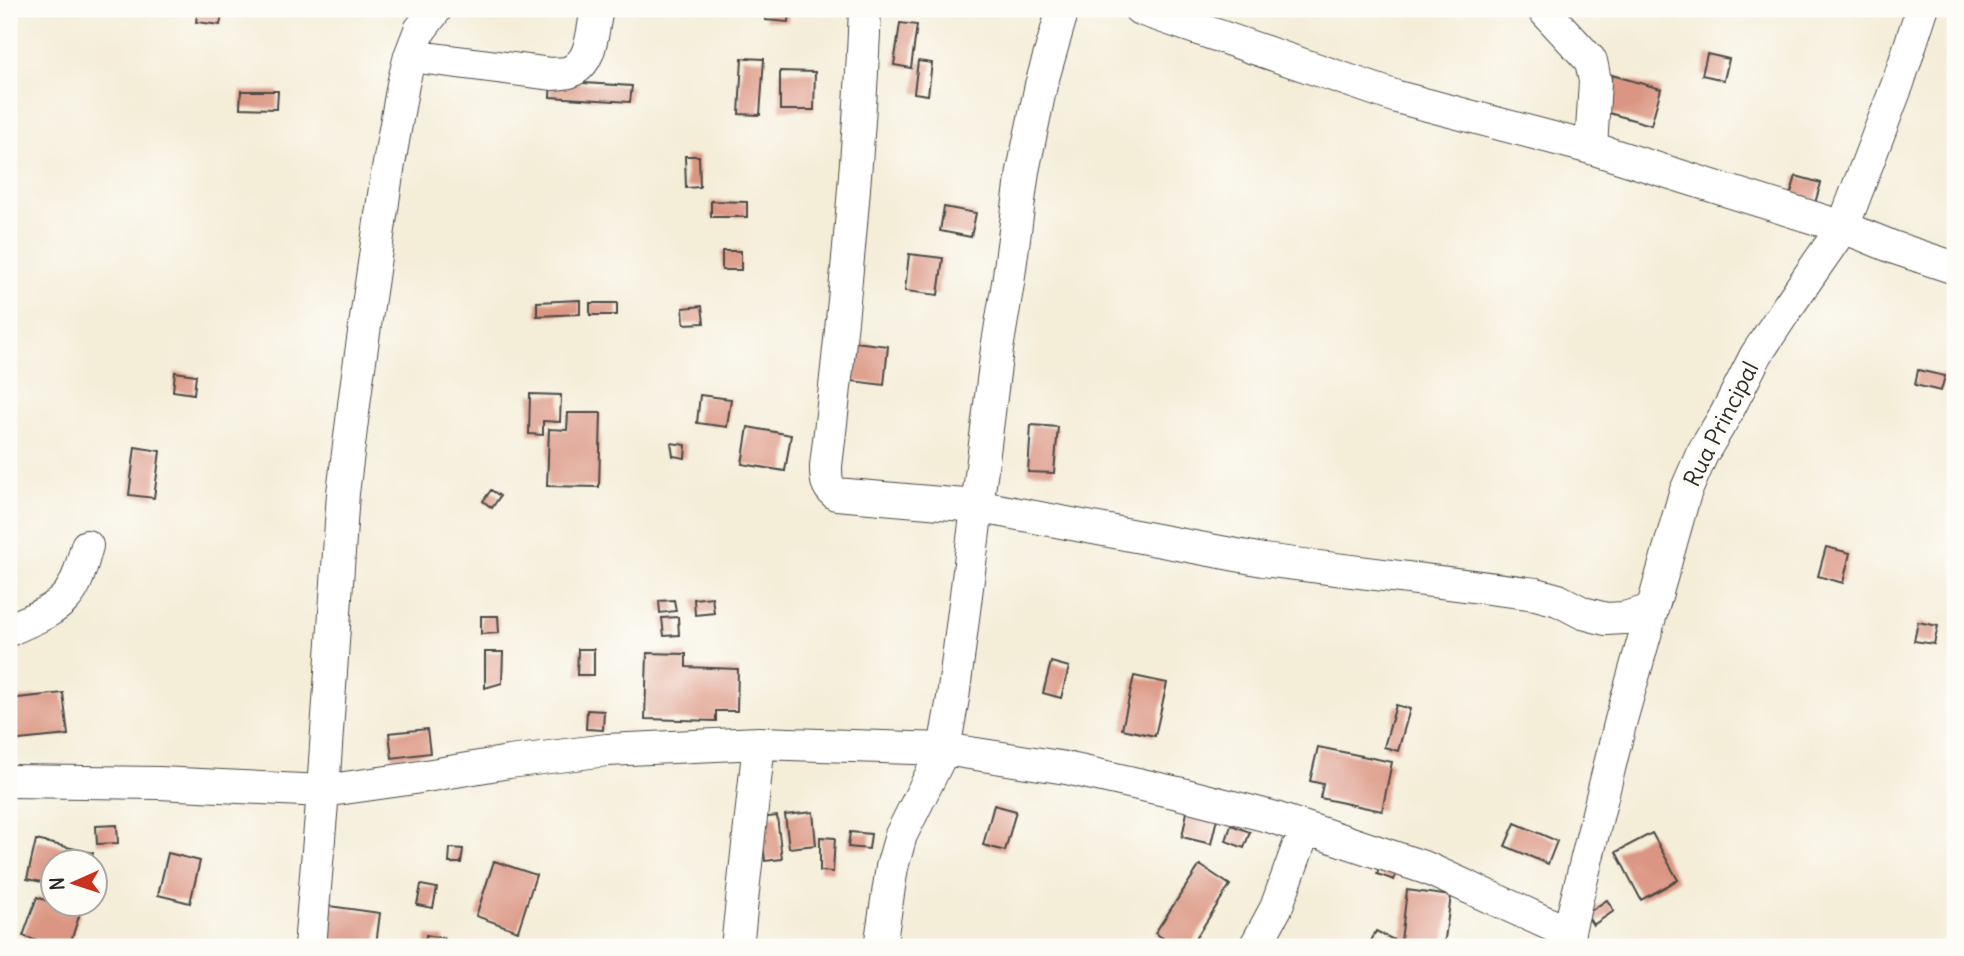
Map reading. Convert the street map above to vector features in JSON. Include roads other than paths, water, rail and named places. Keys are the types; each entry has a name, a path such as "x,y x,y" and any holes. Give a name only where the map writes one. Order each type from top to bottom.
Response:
{"street":[{"path":"310,947 344,481 386,181 410,56 420,30 436,9"},
{"path":"410,56 552,74 568,73 588,55 597,9"},
{"path":"865,9 845,305 826,466 826,480 836,494 976,506 1263,560 1536,594 1606,619 1624,618 1652,610"},
{"path":"880,947 892,867 901,835 944,749 953,698 996,349 1023,171 1041,85 1063,9"},
{"path":"1140,9 1397,97 1591,148 1843,227 1955,268"},
{"path":"1542,9 1591,61 1595,81 1591,148"},
{"name":"Rua Principal","path":"1567,940 1621,720 1685,493 1702,454 1756,355 1843,227 1898,83 1922,9"},
{"path":"9,630 50,610 66,598 75,584 87,546"},
{"path":"737,947 759,743"},
{"path":"9,781 159,783 323,791 509,762 607,750 759,743 944,749 1079,771 1178,793 1305,828 1426,868 1567,940"},
{"path":"1255,947 1276,908 1305,828"}]}
